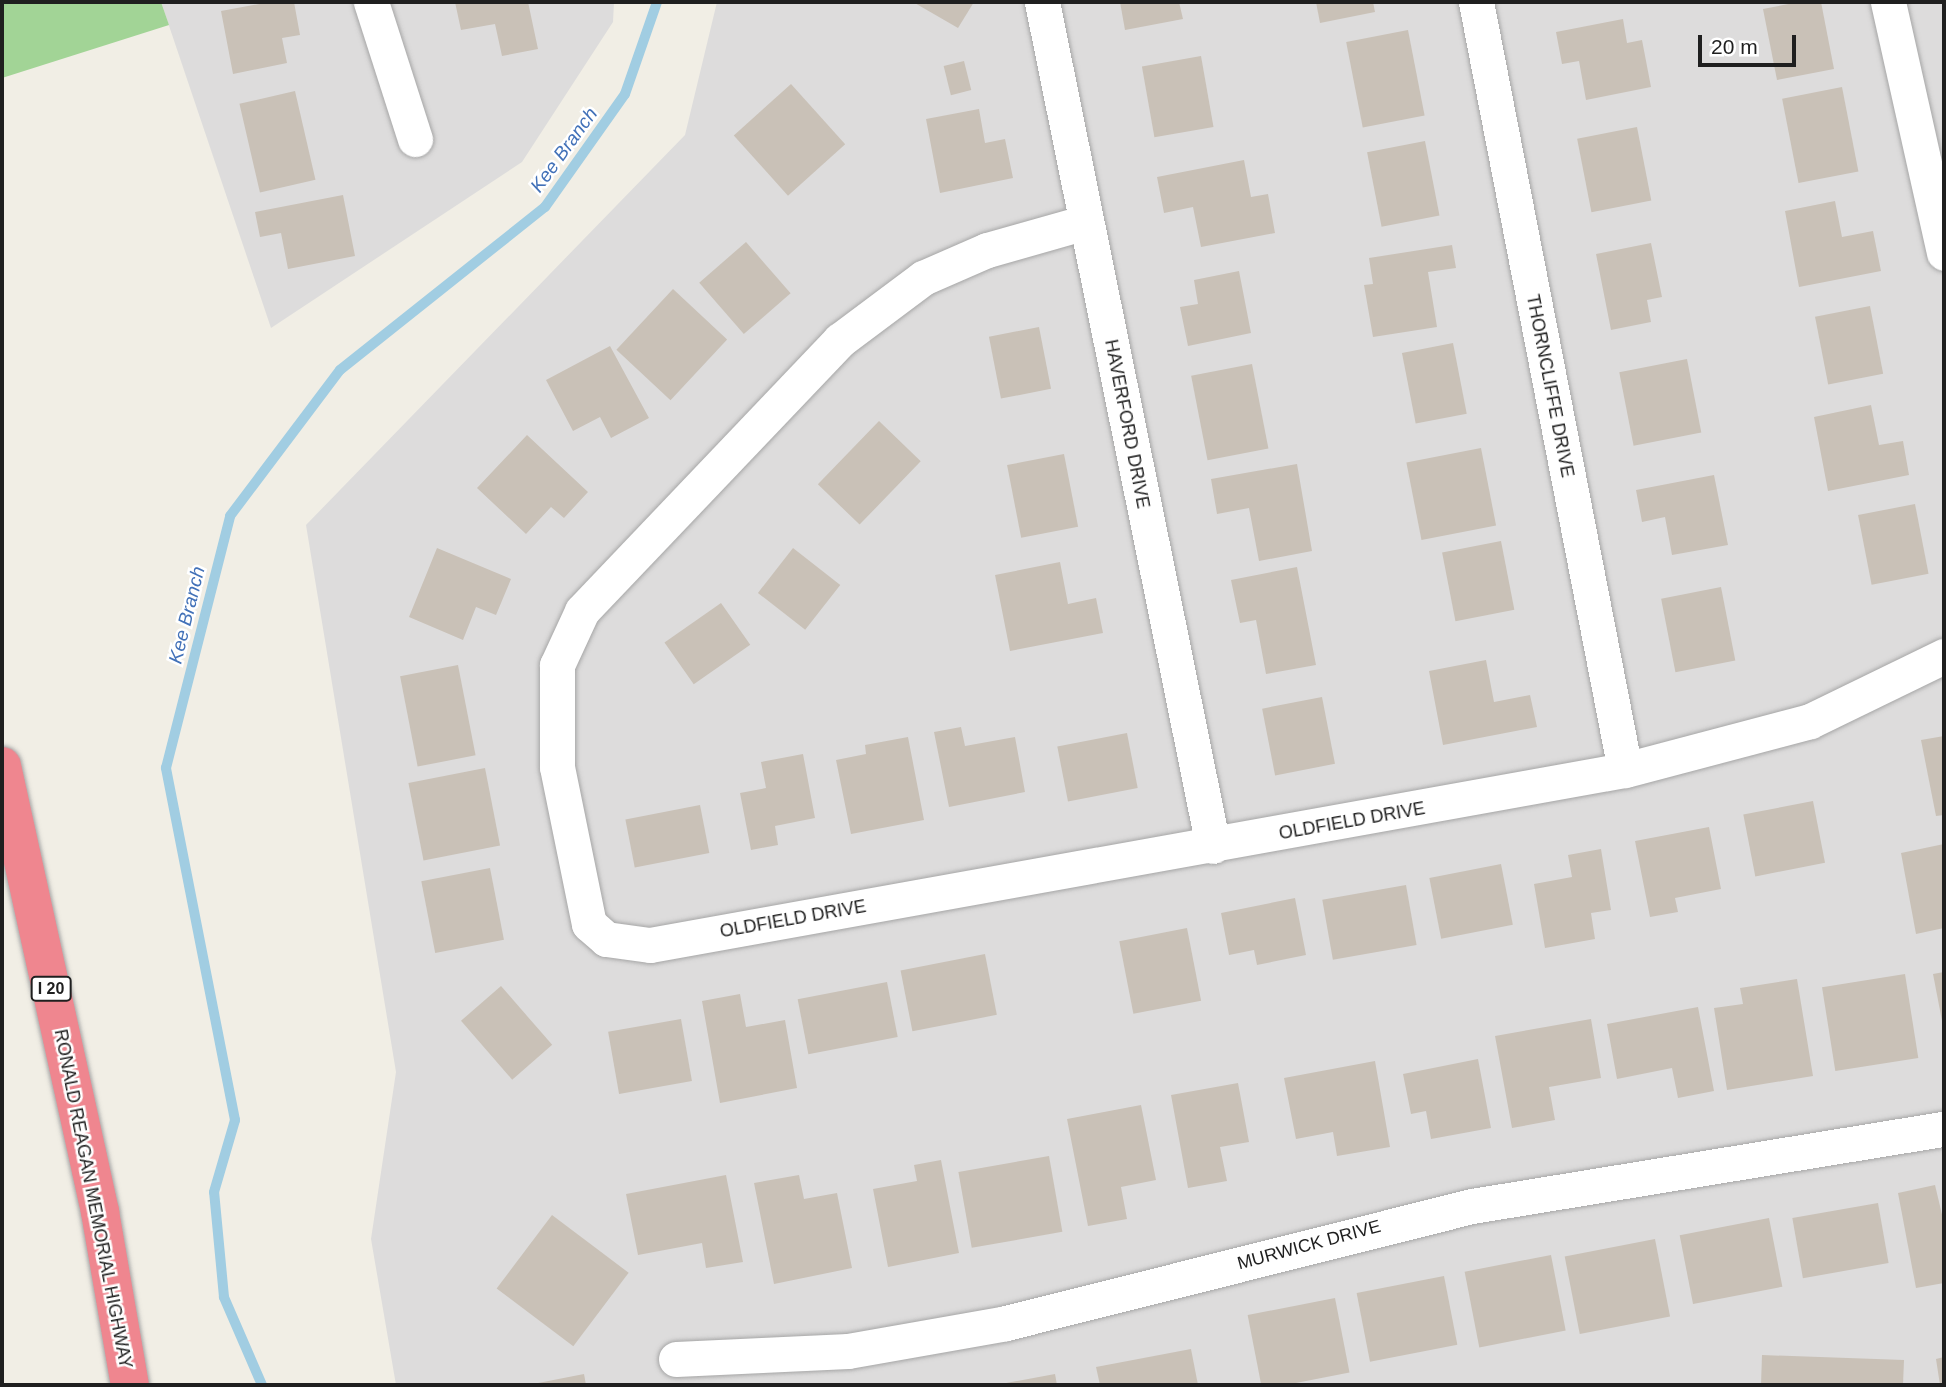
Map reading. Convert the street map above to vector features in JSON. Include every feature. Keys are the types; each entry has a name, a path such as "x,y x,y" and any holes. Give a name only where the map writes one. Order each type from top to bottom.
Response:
{"highway":[{"name":"RONALD REAGAN MEMORIAL HIGHWAY","path":"2,766 100,1212 130,1385"},
{"path":"100,1212 146,1385"}],"street":[{"path":"371,2 415,139"},
{"name":"HAVERFORD DRIVE","path":"1042,2 1213,846"},
{"name":"THORNCLIFFE DRIVE","path":"1476,2 1625,771"},
{"path":"1888,2 1944,253"},
{"name":"OLDFIELD DRIVE","path":"1086,222 987,250 923,278 840,340 582,611 557,666 553,703 557,767 589,924 615,943 649,945 1625,771 1810,722 1944,656"},
{"name":"MURWICK DRIVE","path":"676,1360 848,1351 980,1328 1472,1206 1944,1129"}],"shaded area":[{"path":"161,2 614,2 613,22 522,162 271,328"},
{"path":"717,2 1944,2 1944,1385 396,1385 371,1239 396,1072 306,525 685,135"}],"green space":[{"path":"2,2 161,2 169,25 2,78"}],"building":[{"path":"270,2 294,2 300,35 282,38 287,63 233,74 221,11"},
{"path":"455,2 528,2 538,49 502,56 495,24 461,30"},
{"path":"913,2 974,2 958,28"},
{"path":"1120,2 1179,2 1183,19 1125,30"},
{"path":"1316,2 1373,2 1375,12 1320,23"},
{"path":"1799,2 1821,2 1834,69 1777,80 1763,9"},
{"path":"1623,19 1627,43 1642,40 1651,87 1586,100 1579,61 1562,64 1556,32"},
{"path":"1408,30 1425,115 1363,127 1346,42"},
{"path":"1201,56 1214,127 1154,137 1142,66"},
{"path":"964,61 971,90 951,95 944,66"},
{"path":"791,84 845,144 788,196 734,136"},
{"path":"1842,87 1858,171 1799,183 1782,99"},
{"path":"295,91 315,180 260,192 239,104"},
{"path":"979,109 985,143 1005,139 1013,178 940,193 926,119"},
{"path":"1637,127 1651,201 1591,212 1577,139"},
{"path":"1425,141 1440,216 1382,227 1367,152"},
{"path":"1244,160 1251,197 1268,194 1275,233 1201,247 1193,207 1164,213 1157,177"},
{"path":"343,195 355,256 288,269 281,233 260,237 255,212"},
{"path":"1835,201 1842,237 1873,231 1881,271 1799,287 1785,211"},
{"path":"746,242 791,293 744,334 699,283"},
{"path":"1651,243 1662,297 1647,300 1651,322 1611,330 1596,254"},
{"path":"1452,245 1456,268 1428,272 1437,327 1373,337 1364,285 1373,284 1369,258"},
{"path":"1239,271 1251,333 1188,346 1180,307 1198,304 1194,280"},
{"path":"673,289 727,339 671,400 616,350"},
{"path":"1870,306 1883,374 1828,384 1815,317"},
{"path":"1039,327 1051,389 1001,399 989,337"},
{"path":"1453,343 1467,414 1416,424 1402,353"},
{"path":"610,346 649,418 611,438 600,417 573,431 546,380"},
{"path":"1687,359 1701,433 1634,446 1619,372"},
{"path":"1252,364 1268,448 1208,460 1191,376"},
{"path":"1871,405 1879,445 1903,441 1909,475 1828,491 1814,417"},
{"path":"879,421 921,461 860,525 818,484"},
{"path":"527,435 588,492 564,518 551,507 526,534 477,488"},
{"path":"1481,448 1496,526 1421,540 1406,463"},
{"path":"1064,454 1078,527 1021,538 1007,465"},
{"path":"1297,464 1312,551 1259,561 1249,508 1217,514 1211,479"},
{"path":"1714,475 1728,545 1672,555 1665,517 1642,522 1636,490"},
{"path":"1915,504 1929,574 1872,585 1858,515"},
{"path":"1501,541 1514,610 1455,621 1442,552"},
{"path":"437,548 511,579 496,615 476,607 463,640 409,617"},
{"path":"793,548 840,585 805,630 758,593"},
{"path":"1060,562 1068,604 1096,598 1103,633 1010,651 995,575"},
{"path":"1297,567 1316,665 1266,674 1256,620 1240,623 1231,580"},
{"path":"1721,587 1735,661 1675,672 1661,599"},
{"path":"721,603 750,645 694,684 664,643"},
{"path":"1486,660 1494,702 1530,695 1537,727 1443,745 1429,671"},
{"path":"458,665 476,755 418,767 400,676"},
{"path":"1322,697 1335,764 1275,775 1262,709"},
{"path":"961,727 965,746 1015,737 1025,792 949,807 934,732"},
{"path":"1127,733 1138,788 1068,802 1057,747"},
{"path":"1944,736 1944,815 1936,816 1921,740"},
{"path":"908,737 924,820 851,834 836,760 866,754 865,745"},
{"path":"803,754 815,818 775,826 778,845 751,850 740,793 766,788 761,762"},
{"path":"485,768 500,846 424,860 408,783"},
{"path":"1813,801 1825,863 1755,876 1743,815"},
{"path":"700,805 709,853 635,868 625,820"},
{"path":"1709,827 1721,889 1675,898 1678,912 1650,917 1635,841"},
{"path":"1944,844 1944,928 1916,934 1901,853"},
{"path":"1601,849 1611,910 1591,913 1595,939 1545,948 1534,884 1572,877 1568,855"},
{"path":"1501,864 1513,925 1441,939 1429,878"},
{"path":"490,868 504,940 435,953 421,881"},
{"path":"1406,885 1417,945 1333,960 1322,900"},
{"path":"1295,898 1306,955 1257,965 1254,950 1229,955 1221,913"},
{"path":"1187,928 1201,1001 1133,1014 1119,941"},
{"path":"985,954 997,1015 912,1031 901,970"},
{"path":"1944,972 1944,1026 1943,1026 1933,974"},
{"path":"1905,974 1918,1058 1835,1071 1822,987"},
{"path":"1797,979 1813,1076 1727,1090 1714,1008 1743,1004 1740,988"},
{"path":"887,982 898,1037 808,1054 798,999"},
{"path":"501,986 552,1045 512,1080 461,1021"},
{"path":"740,994 746,1027 785,1020 797,1088 720,1103 702,1001"},
{"path":"1698,1007 1714,1091 1678,1098 1672,1068 1617,1079 1607,1024"},
{"path":"681,1019 692,1081 619,1094 608,1032"},
{"path":"1591,1019 1601,1078 1549,1087 1555,1120 1512,1128 1495,1036"},
{"path":"1478,1059 1491,1128 1431,1139 1426,1111 1411,1114 1403,1074"},
{"path":"1375,1061 1390,1147 1337,1156 1333,1132 1296,1139 1284,1078"},
{"path":"1238,1083 1249,1142 1220,1147 1227,1181 1188,1188 1171,1095"},
{"path":"1141,1105 1156,1180 1121,1187 1127,1219 1088,1226 1067,1119"},
{"path":"1049,1156 1062,1232 972,1248 958,1172"},
{"path":"941,1160 959,1253 888,1267 873,1189 917,1181 914,1165"},
{"path":"726,1175 743,1262 706,1268 702,1243 638,1255 626,1194"},
{"path":"799,1175 804,1199 837,1193 852,1268 774,1284 754,1183"},
{"path":"1935,1185 1944,1223 1944,1283 1916,1288 1898,1193"},
{"path":"1878,1203 1889,1263 1803,1278 1792,1218"},
{"path":"552,1215 629,1273 573,1346 497,1288"},
{"path":"1769,1218 1782,1287 1693,1304 1680,1235"},
{"path":"1655,1239 1670,1317 1580,1334 1565,1257"},
{"path":"1551,1255 1566,1331 1479,1347 1465,1272"},
{"path":"1444,1276 1457,1345 1370,1362 1357,1293"},
{"path":"1335,1298 1350,1373 1286,1385 1261,1385 1248,1315"},
{"path":"1191,1349 1198,1385 1100,1385 1096,1367"},
{"path":"1762,1355 1904,1360 1903,1385 1761,1385"},
{"path":"1944,1357 1944,1385 1940,1385 1936,1359"},
{"path":"584,1374 586,1385 533,1385 533,1384"},
{"path":"1055,1374 1057,1385 1001,1385 1001,1384"}],"waterway":[{"name":"Kee Branch","path":"262,1385 224,1297 214,1192 235,1120 166,768 230,516 340,370 545,207 625,94 657,2"}]}
